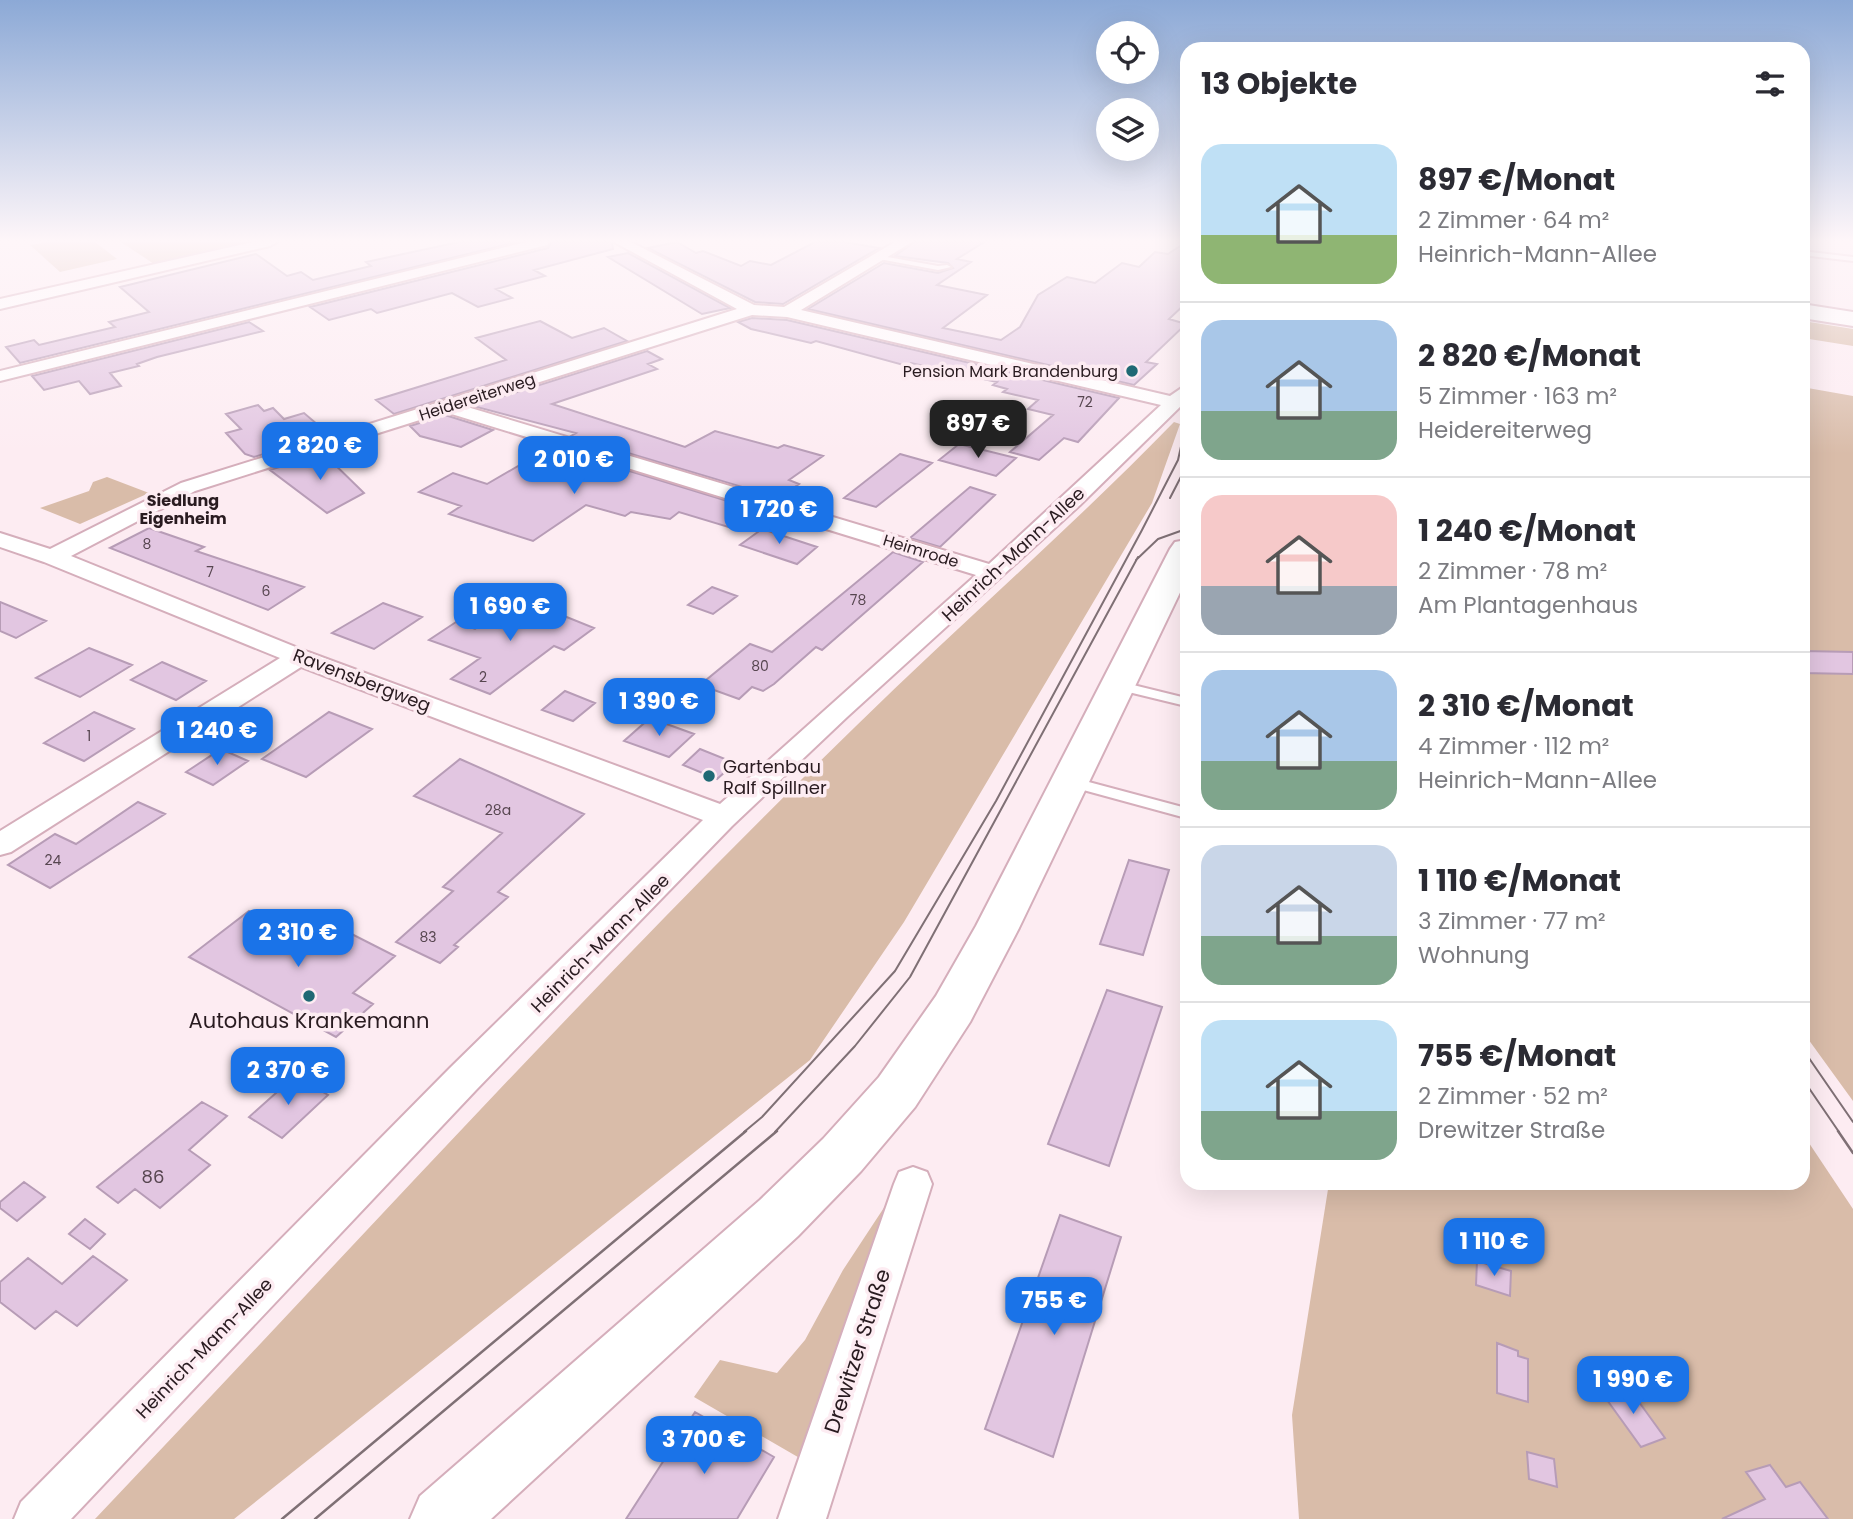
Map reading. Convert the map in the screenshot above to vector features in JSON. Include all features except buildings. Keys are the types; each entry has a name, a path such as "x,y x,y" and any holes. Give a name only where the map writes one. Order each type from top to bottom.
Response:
{"main road":[{"path":"1814,313 1853,319"},
{"path":"443,1519 779,1218 842,1155 897,1092 959,997 1180,561"}],"street":[{"path":"0,376 255,313"},
{"name":"Heidereiterweg","path":"52,557 188,487 742,313"},
{"path":"791,313 1180,397"},
{"name":"Heinrich-Mann-Allee","path":"38,1519 391,1154 724,817 993,573 1180,398"},
{"name":"Heimrode","path":"447,407 993,573"},
{"name":"Ravensbergweg","path":"0,540 52,557 299,657 724,817"},
{"path":"0,845 299,657"},
{"name":"Drewitzer Straße","path":"802,1519 913,1184"}],"lane":[{"path":"1116,685 1180,701"},
{"path":"1069,781 1180,811"}],"shaded area":[{"path":"1810,322 1853,329 1853,346 1810,339"},
{"path":"1810,388 1853,396 1853,1101 1810,1042"},
{"path":"1174,422 1180,424 1152,503 904,922 810,1060 234,1519 95,1519 471,1119 757,823"},
{"path":"107,477 149,493 80,524 40,508 89,491 93,482"},
{"path":"1810,1144 1853,1209 1853,1519 1299,1519 1292,1415 1328,1190 1810,1190"},
{"path":"889,1200 803,1460 694,1397 720,1360 777,1373 805,1340 843,1270"}],"tram line":[{"path":"744,1132 762,1117 895,971 996,801 1142,530 1180,451"},
{"path":"1170,498 1180,479"},
{"path":"1137,559 1158,539 1180,531"},
{"path":"775,1132 855,1046 910,977 1137,559"},
{"path":"1810,1060 1853,1122"},
{"path":"1810,1090 1839,1132"},
{"path":"282,1519 746,1131"},
{"path":"315,1519 777,1131"},
{"path":"1838,1131 1853,1153"}],"place":[{"name":"Pension Mark Brandenburg","path":"1132,371"},
{"name":"Gartenbau Ralf Spillner","path":"709,776"},
{"name":"Autohaus Krankemann","path":"309,996"}],"district":[{"name":"Siedlung Eigenheim","path":"183,509"}]}
